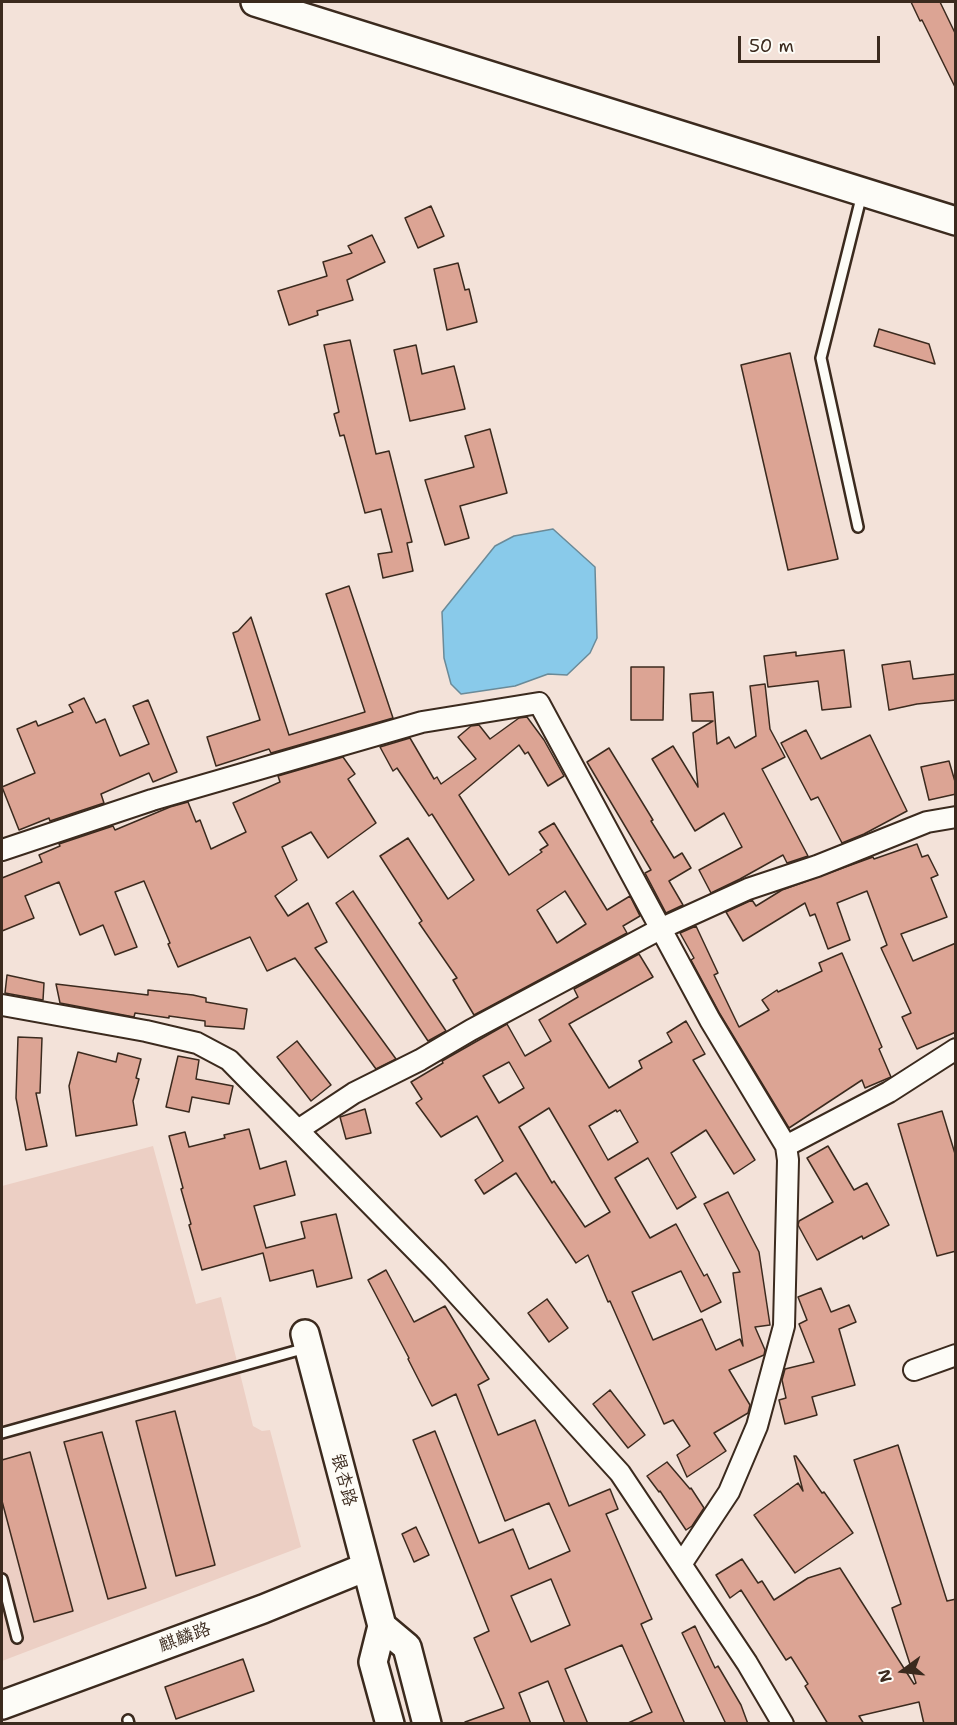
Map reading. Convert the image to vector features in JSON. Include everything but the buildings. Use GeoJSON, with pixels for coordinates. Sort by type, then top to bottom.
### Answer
{"type":"FeatureCollection","features":[{"type":"Feature","properties":{"kind":"street"},"geometry":{"type":"LineString","coordinates":[[255,2],[956,220]]}},
{"type":"Feature","properties":{"kind":"street"},"geometry":{"type":"LineString","coordinates":[[2,850],[152,800],[422,722],[539,702],[710,1020],[786,1146],[788,1160],[784,1326],[757,1426],[729,1492],[682,1563]]}},
{"type":"Feature","properties":{"kind":"street"},"geometry":{"type":"LineString","coordinates":[[298,1130],[354,1093],[420,1060],[471,1030],[662,928],[748,889],[817,866],[927,822],[956,817]]}},
{"type":"Feature","properties":{"kind":"street"},"geometry":{"type":"LineString","coordinates":[[2,1005],[146,1031],[196,1043],[229,1060],[438,1273],[620,1473],[747,1663],[783,1724]]}},
{"type":"Feature","properties":{"kind":"street"},"geometry":{"type":"LineString","coordinates":[[786,1146],[889,1092],[956,1049]]}},
{"type":"Feature","properties":{"kind":"street","name":"银杏路"},"geometry":{"type":"LineString","coordinates":[[307,1341],[382,1626],[374,1662],[390,1724]]}},
{"type":"Feature","properties":{"kind":"street"},"geometry":{"type":"LineString","coordinates":[[914,1370],[956,1355]]}},
{"type":"Feature","properties":{"kind":"street","name":"麒麟路"},"geometry":{"type":"LineString","coordinates":[[2,1705],[263,1609],[366,1567]]}},
{"type":"Feature","properties":{"kind":"street"},"geometry":{"type":"LineString","coordinates":[[382,1626],[407,1647],[427,1724]]}},
{"type":"Feature","properties":{"kind":"lane"},"geometry":{"type":"LineString","coordinates":[[858,527],[821,358],[862,191]]}},
{"type":"Feature","properties":{"kind":"lane"},"geometry":{"type":"LineString","coordinates":[[2,1433],[307,1341]]}},
{"type":"Feature","properties":{"kind":"lane"},"geometry":{"type":"LineString","coordinates":[[2,1579],[17,1638]]}},
{"type":"Feature","properties":{"kind":"shaded area"},"geometry":{"type":"Polygon","coordinates":[[[153,1146],[196,1304],[221,1297],[253,1426],[262,1431],[270,1430],[301,1547],[2,1661],[2,1186],[153,1146]]]}},
{"type":"Feature","properties":{"kind":"water"},"geometry":{"type":"Polygon","coordinates":[[[553,529],[595,567],[597,638],[590,653],[567,675],[548,674],[515,686],[461,694],[451,684],[444,658],[442,612],[495,546],[514,536],[553,529]]]}}]}
